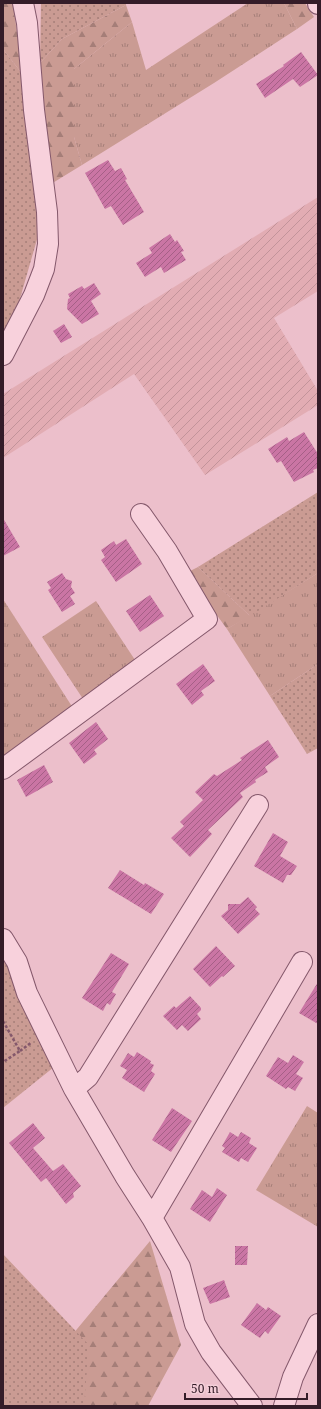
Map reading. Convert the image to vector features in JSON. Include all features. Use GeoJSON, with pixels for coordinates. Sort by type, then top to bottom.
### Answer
{"type":"FeatureCollection","features":[{"type":"Feature","properties":{"kind":"street"},"geometry":{"type":"LineString","coordinates":[[3,355],[34,295],[44,269],[48,244],[47,212],[34,110],[27,23],[23,3]]}},
{"type":"Feature","properties":{"kind":"street"},"geometry":{"type":"LineString","coordinates":[[3,769],[207,619],[167,551],[141,514]]}},
{"type":"Feature","properties":{"kind":"street"},"geometry":{"type":"LineString","coordinates":[[74,1089],[88,1077],[258,805]]}},
{"type":"Feature","properties":{"kind":"street"},"geometry":{"type":"LineString","coordinates":[[3,939],[17,962],[27,993],[74,1089],[180,1267],[195,1324],[211,1352],[252,1406]]}},
{"type":"Feature","properties":{"kind":"street"},"geometry":{"type":"LineString","coordinates":[[152,1218],[302,962]]}},
{"type":"Feature","properties":{"kind":"street"},"geometry":{"type":"LineString","coordinates":[[284,1406],[293,1377],[318,1324]]}},
{"type":"Feature","properties":{"kind":"path"},"geometry":{"type":"LineString","coordinates":[[3,1021],[20,1051],[3,1062]]}},
{"type":"Feature","properties":{"kind":"shaded area"},"geometry":{"type":"Polygon","coordinates":[[[318,197],[318,291],[274,318],[318,391],[318,405],[205,475],[134,374],[3,458],[3,394],[318,197]]]}},
{"type":"Feature","properties":{"kind":"green space"},"geometry":{"type":"Polygon","coordinates":[[[3,3],[13,4],[23,75],[3,49],[3,3]]]}},
{"type":"Feature","properties":{"kind":"green space"},"geometry":{"type":"Polygon","coordinates":[[[41,3],[126,3],[126,5],[62,39],[40,63],[41,3]]]}},
{"type":"Feature","properties":{"kind":"green space"},"geometry":{"type":"Polygon","coordinates":[[[248,3],[284,3],[297,29],[214,83],[82,165],[74,137],[74,69],[132,22],[146,70],[248,3]]]}},
{"type":"Feature","properties":{"kind":"green space"},"geometry":{"type":"Polygon","coordinates":[[[284,3],[305,3],[314,17],[297,29],[284,3]]]}},
{"type":"Feature","properties":{"kind":"green space"},"geometry":{"type":"Polygon","coordinates":[[[126,5],[132,22],[74,69],[74,137],[82,165],[51,184],[40,63],[62,39],[126,5]]]}},
{"type":"Feature","properties":{"kind":"green space"},"geometry":{"type":"Polygon","coordinates":[[[3,49],[23,75],[40,229],[19,302],[3,335],[3,49]]]}},
{"type":"Feature","properties":{"kind":"green space"},"geometry":{"type":"Polygon","coordinates":[[[318,492],[318,573],[250,616],[198,567],[318,492]]]}},
{"type":"Feature","properties":{"kind":"green space"},"geometry":{"type":"Polygon","coordinates":[[[198,567],[250,616],[227,629],[186,573],[198,567]]]}},
{"type":"Feature","properties":{"kind":"green space"},"geometry":{"type":"Polygon","coordinates":[[[318,573],[318,664],[270,696],[227,629],[318,573]]]}},
{"type":"Feature","properties":{"kind":"green space"},"geometry":{"type":"Polygon","coordinates":[[[3,599],[73,708],[3,761],[3,599]]]}},
{"type":"Feature","properties":{"kind":"green space"},"geometry":{"type":"Polygon","coordinates":[[[96,601],[139,666],[85,702],[42,637],[96,601]]]}},
{"type":"Feature","properties":{"kind":"green space"},"geometry":{"type":"Polygon","coordinates":[[[318,664],[318,748],[307,754],[270,696],[318,664]]]}},
{"type":"Feature","properties":{"kind":"green space"},"geometry":{"type":"Polygon","coordinates":[[[3,960],[7,965],[54,1067],[3,1108],[3,960]]]}},
{"type":"Feature","properties":{"kind":"green space"},"geometry":{"type":"Polygon","coordinates":[[[307,1106],[318,1113],[318,1227],[256,1190],[307,1106]]]}},
{"type":"Feature","properties":{"kind":"green space"},"geometry":{"type":"Polygon","coordinates":[[[150,1241],[181,1345],[148,1406],[3,1406],[3,1282],[53,1358],[150,1241]]]}},
{"type":"Feature","properties":{"kind":"green space"},"geometry":{"type":"Polygon","coordinates":[[[3,1254],[89,1345],[84,1406],[3,1406],[3,1254]]]}},
{"type":"Feature","properties":{"kind":"building"},"geometry":{"type":"Polygon","coordinates":[[[301,52],[318,75],[300,87],[293,79],[265,98],[256,84],[284,66],[283,65],[301,52]]]}},
{"type":"Feature","properties":{"kind":"building"},"geometry":{"type":"Polygon","coordinates":[[[108,160],[115,171],[121,168],[127,179],[125,180],[144,212],[123,225],[111,206],[105,209],[85,173],[108,160]]]}},
{"type":"Feature","properties":{"kind":"building"},"geometry":{"type":"Polygon","coordinates":[[[170,234],[175,242],[177,240],[184,251],[181,252],[186,260],[164,273],[161,267],[145,277],[136,263],[152,253],[149,248],[170,234]]]}},
{"type":"Feature","properties":{"kind":"building"},"geometry":{"type":"Polygon","coordinates":[[[94,283],[101,294],[91,301],[99,314],[82,324],[67,309],[68,299],[70,298],[68,294],[82,286],[84,289],[94,283]]]}},
{"type":"Feature","properties":{"kind":"building"},"geometry":{"type":"Polygon","coordinates":[[[64,324],[72,337],[61,343],[53,331],[64,324]]]}},
{"type":"Feature","properties":{"kind":"building"},"geometry":{"type":"Polygon","coordinates":[[[304,432],[318,454],[318,468],[313,470],[314,472],[294,482],[281,461],[277,463],[268,449],[287,437],[289,441],[304,432]]]}},
{"type":"Feature","properties":{"kind":"building"},"geometry":{"type":"Polygon","coordinates":[[[3,518],[20,547],[3,556],[3,518]]]}},
{"type":"Feature","properties":{"kind":"building"},"geometry":{"type":"Polygon","coordinates":[[[126,539],[142,564],[116,582],[101,560],[105,557],[101,550],[114,541],[116,545],[126,539]]]}},
{"type":"Feature","properties":{"kind":"building"},"geometry":{"type":"Polygon","coordinates":[[[62,573],[66,579],[72,581],[71,587],[75,593],[70,596],[75,604],[62,612],[48,590],[51,588],[47,582],[62,573]]]}},
{"type":"Feature","properties":{"kind":"building"},"geometry":{"type":"Polygon","coordinates":[[[150,595],[164,616],[140,632],[126,611],[150,595]]]}},
{"type":"Feature","properties":{"kind":"building"},"geometry":{"type":"Polygon","coordinates":[[[203,664],[215,681],[201,691],[204,695],[192,705],[176,684],[203,664]]]}},
{"type":"Feature","properties":{"kind":"building"},"geometry":{"type":"Polygon","coordinates":[[[96,722],[108,739],[94,750],[97,754],[84,764],[69,743],[96,722]]]}},
{"type":"Feature","properties":{"kind":"building"},"geometry":{"type":"Polygon","coordinates":[[[268,740],[279,757],[265,767],[268,772],[255,780],[256,782],[240,793],[243,797],[208,830],[212,834],[190,857],[171,838],[184,826],[180,822],[203,800],[195,792],[214,774],[217,776],[242,760],[240,758],[268,740]]]}},
{"type":"Feature","properties":{"kind":"building"},"geometry":{"type":"Polygon","coordinates":[[[44,765],[53,782],[26,797],[17,780],[44,765]]]}},
{"type":"Feature","properties":{"kind":"building"},"geometry":{"type":"Polygon","coordinates":[[[273,833],[288,842],[280,856],[297,866],[291,875],[287,875],[283,883],[254,866],[273,833]]]}},
{"type":"Feature","properties":{"kind":"building"},"geometry":{"type":"Polygon","coordinates":[[[120,870],[144,885],[145,883],[164,894],[151,914],[108,888],[120,870]]]}},
{"type":"Feature","properties":{"kind":"building"},"geometry":{"type":"Polygon","coordinates":[[[248,897],[257,907],[255,909],[260,914],[238,934],[221,916],[228,910],[228,904],[240,904],[248,897]]]}},
{"type":"Feature","properties":{"kind":"building"},"geometry":{"type":"Polygon","coordinates":[[[216,946],[235,966],[210,987],[193,969],[216,946]]]}},
{"type":"Feature","properties":{"kind":"building"},"geometry":{"type":"Polygon","coordinates":[[[111,953],[129,964],[112,992],[116,994],[110,1005],[107,1003],[103,1011],[82,998],[111,953]]]}},
{"type":"Feature","properties":{"kind":"building"},"geometry":{"type":"Polygon","coordinates":[[[318,982],[318,1024],[299,1013],[318,982]]]}},
{"type":"Feature","properties":{"kind":"building"},"geometry":{"type":"Polygon","coordinates":[[[190,996],[201,1008],[197,1014],[201,1019],[188,1031],[182,1025],[177,1030],[163,1016],[174,1006],[176,1008],[190,996]]]}},
{"type":"Feature","properties":{"kind":"building"},"geometry":{"type":"Polygon","coordinates":[[[137,1052],[151,1061],[150,1063],[154,1065],[151,1071],[155,1074],[144,1092],[122,1078],[127,1070],[120,1066],[128,1053],[134,1057],[137,1052]]]}},
{"type":"Feature","properties":{"kind":"building"},"geometry":{"type":"Polygon","coordinates":[[[293,1055],[304,1062],[296,1074],[303,1078],[295,1091],[288,1087],[286,1089],[266,1076],[278,1057],[288,1063],[293,1055]]]}},
{"type":"Feature","properties":{"kind":"building"},"geometry":{"type":"Polygon","coordinates":[[[172,1108],[192,1121],[171,1152],[152,1140],[172,1108]]]}},
{"type":"Feature","properties":{"kind":"building"},"geometry":{"type":"Polygon","coordinates":[[[33,1123],[45,1138],[33,1148],[53,1171],[63,1164],[81,1186],[73,1193],[74,1197],[66,1204],[46,1178],[41,1182],[9,1143],[33,1123]]]}},
{"type":"Feature","properties":{"kind":"building"},"geometry":{"type":"Polygon","coordinates":[[[230,1132],[238,1137],[241,1132],[251,1138],[249,1143],[257,1148],[248,1162],[241,1158],[239,1162],[222,1152],[225,1148],[222,1146],[230,1132]]]}},
{"type":"Feature","properties":{"kind":"building"},"geometry":{"type":"Polygon","coordinates":[[[217,1188],[227,1195],[210,1222],[190,1209],[202,1190],[212,1197],[217,1188]]]}},
{"type":"Feature","properties":{"kind":"building"},"geometry":{"type":"Polygon","coordinates":[[[235,1246],[248,1246],[247,1265],[235,1265],[235,1246]]]}},
{"type":"Feature","properties":{"kind":"building"},"geometry":{"type":"Polygon","coordinates":[[[224,1280],[230,1297],[210,1304],[203,1288],[224,1280]]]}},
{"type":"Feature","properties":{"kind":"building"},"geometry":{"type":"Polygon","coordinates":[[[257,1303],[266,1310],[268,1307],[281,1316],[268,1334],[265,1331],[260,1338],[241,1325],[257,1303]]]}}]}
